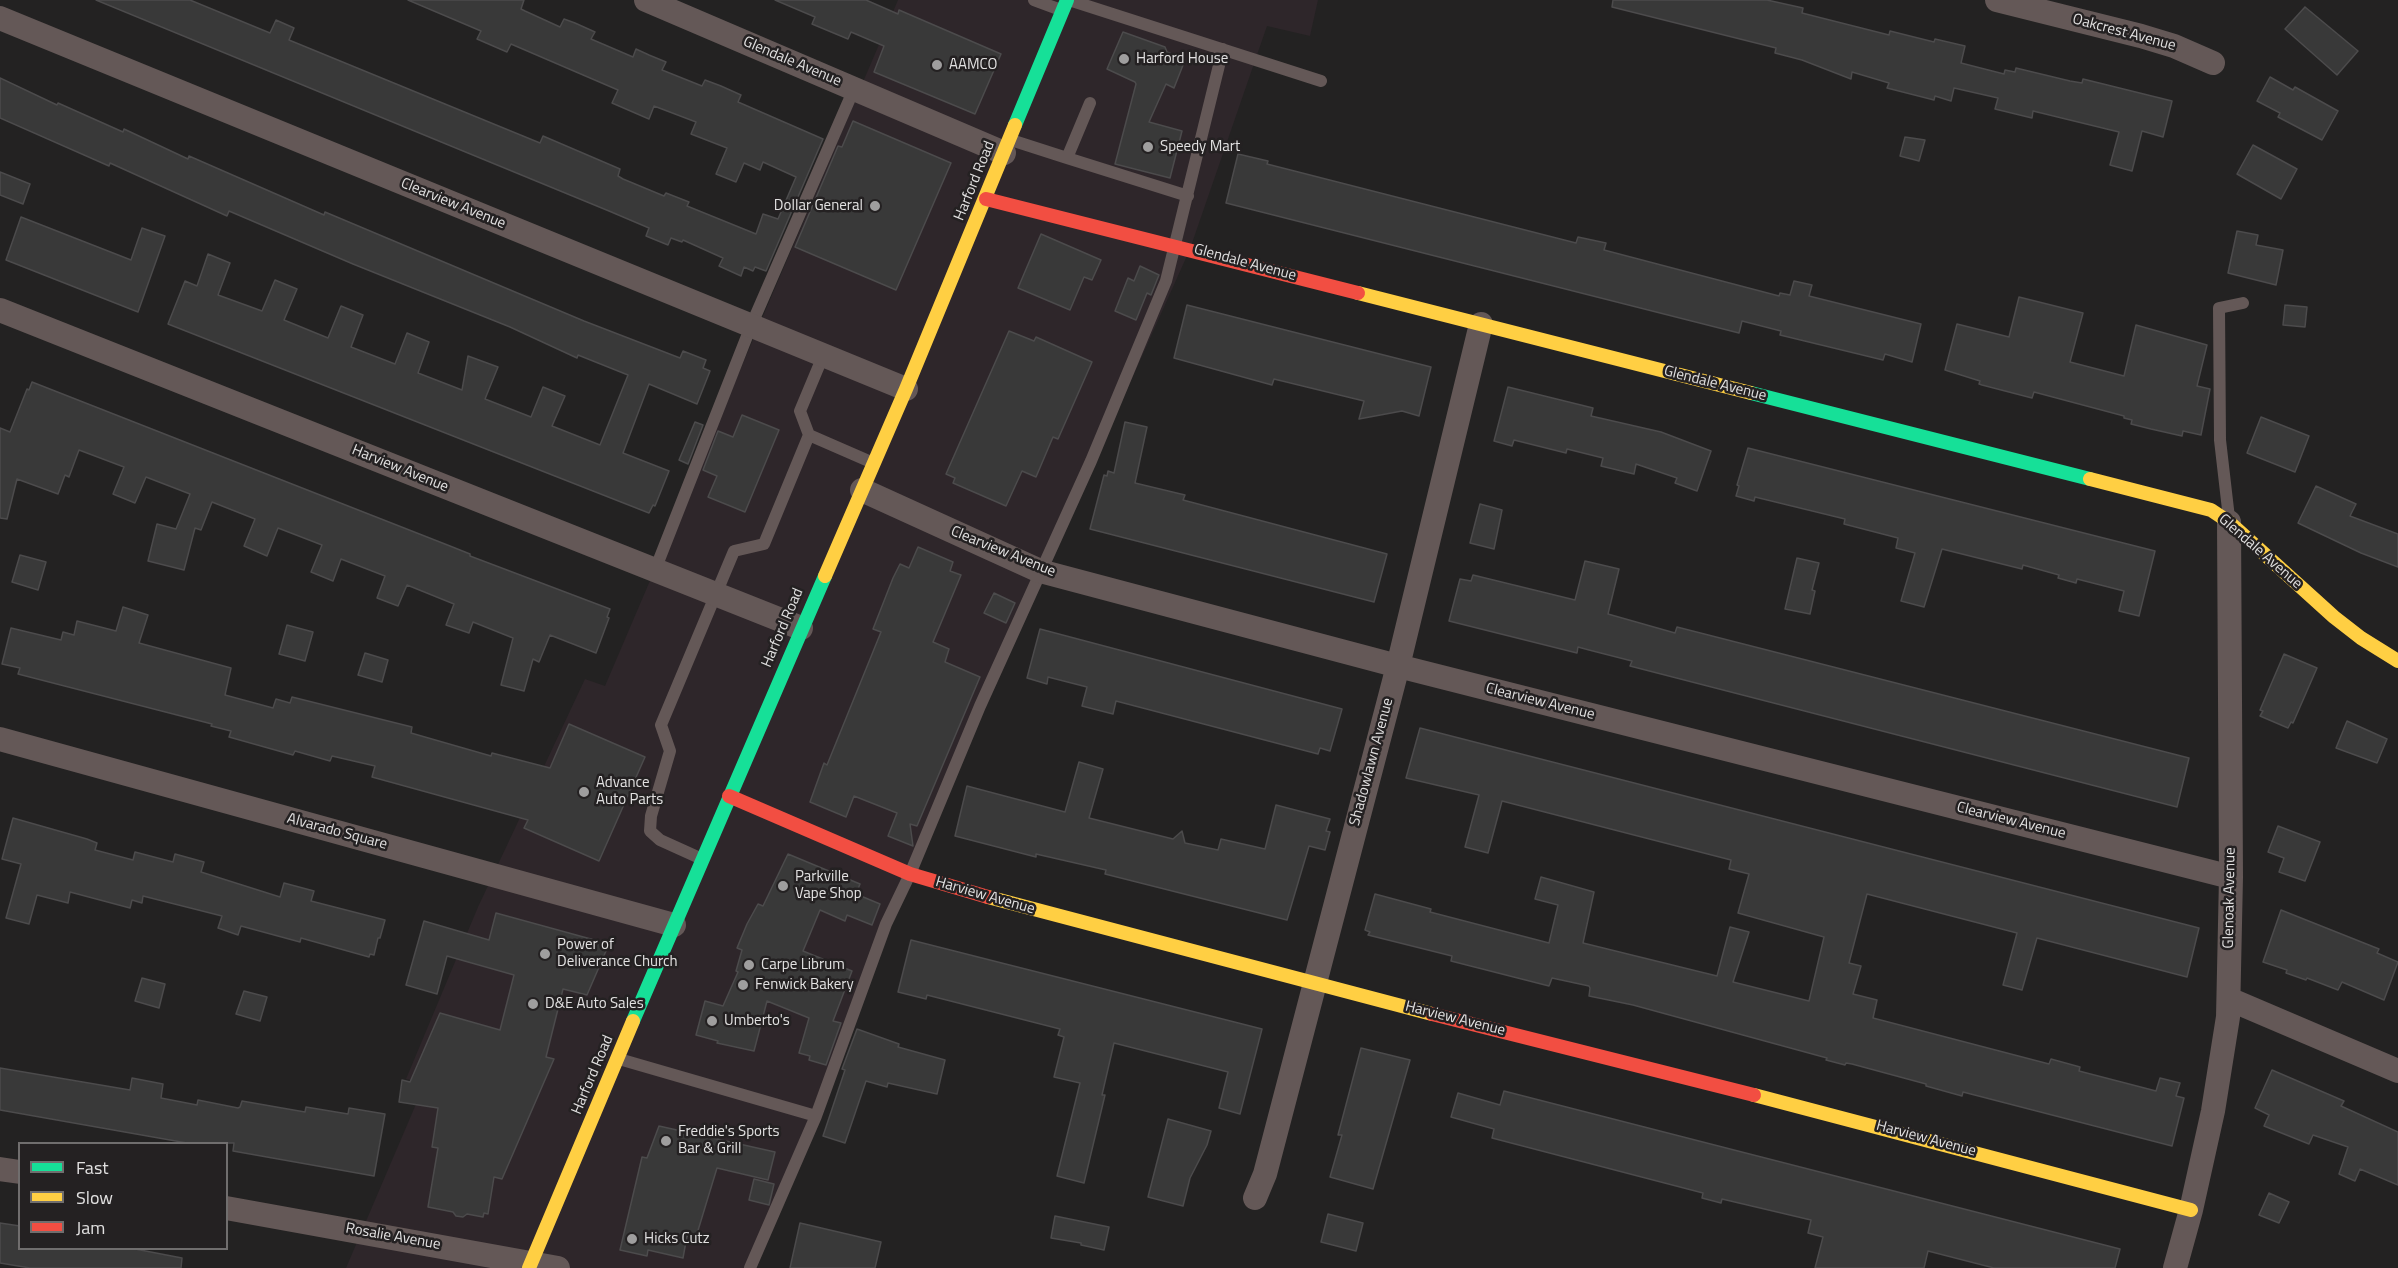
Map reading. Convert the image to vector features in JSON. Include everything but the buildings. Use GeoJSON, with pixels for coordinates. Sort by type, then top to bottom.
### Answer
{"type":"FeatureCollection","features":[{"type":"Feature","properties":{"kind":"street","name":"Glendale Avenue"},"geometry":{"type":"LineString","coordinates":[[646,0],[854,89],[1007,146]]}},
{"type":"Feature","properties":{"kind":"street","name":"Oakcrest Avenue"},"geometry":{"type":"LineString","coordinates":[[1997,0],[2141,36],[2174,46],[2213,63]]}},
{"type":"Feature","properties":{"kind":"street","name":"Harford Road"},"geometry":{"type":"LineString","coordinates":[[530,1265],[801,628],[906,389],[1066,4]]}},
{"type":"Feature","properties":{"kind":"street","name":"Clearview Avenue"},"geometry":{"type":"LineString","coordinates":[[0,18],[906,389]]}},
{"type":"Feature","properties":{"kind":"street","name":"Glendale Avenue"},"geometry":{"type":"LineString","coordinates":[[986,198],[2211,510],[2229,522],[2334,617],[2361,638],[2398,661]]}},
{"type":"Feature","properties":{"kind":"street","name":"Harview Avenue"},"geometry":{"type":"LineString","coordinates":[[0,310],[801,628]]}},
{"type":"Feature","properties":{"kind":"street","name":"Shadowlawn Avenue"},"geometry":{"type":"LineString","coordinates":[[1256,1198],[1265,1174],[1398,666],[1481,324]]}},
{"type":"Feature","properties":{"kind":"street","name":"Clearview Avenue"},"geometry":{"type":"LineString","coordinates":[[862,490],[1040,571],[1398,666],[2231,877]]}},
{"type":"Feature","properties":{"kind":"street","name":"Glenoak Avenue"},"geometry":{"type":"LineString","coordinates":[[2175,1268],[2192,1210],[2221,1073],[2229,999],[2231,877],[2229,522]]}},
{"type":"Feature","properties":{"kind":"street","name":"Alvarado Square"},"geometry":{"type":"LineString","coordinates":[[0,739],[674,925]]}},
{"type":"Feature","properties":{"kind":"street","name":"Harview Avenue"},"geometry":{"type":"LineString","coordinates":[[729,796],[910,874],[1000,901],[1157,940],[1313,984],[1839,1116],[2192,1210]]}},
{"type":"Feature","properties":{"kind":"street"},"geometry":{"type":"LineString","coordinates":[[2229,999],[2398,1071]]}},
{"type":"Feature","properties":{"kind":"street"},"geometry":{"type":"LineString","coordinates":[[0,1169],[18,1172]]}},
{"type":"Feature","properties":{"kind":"street","name":"Rosalie Avenue"},"geometry":{"type":"LineString","coordinates":[[228,1208],[530,1265],[558,1268]]}},
{"type":"Feature","properties":{"kind":"lane"},"geometry":{"type":"LineString","coordinates":[[1034,0],[1066,4],[1223,49],[1321,81]]}},
{"type":"Feature","properties":{"kind":"lane"},"geometry":{"type":"LineString","coordinates":[[750,1268],[816,1116],[886,924],[910,874],[980,706],[1091,461],[1166,281],[1223,49]]}},
{"type":"Feature","properties":{"kind":"lane"},"geometry":{"type":"LineString","coordinates":[[655,570],[752,326],[854,89]]}},
{"type":"Feature","properties":{"kind":"lane"},"geometry":{"type":"LineString","coordinates":[[1067,158],[1090,103]]}},
{"type":"Feature","properties":{"kind":"lane"},"geometry":{"type":"LineString","coordinates":[[1007,146],[1067,158],[1188,196]]}},
{"type":"Feature","properties":{"kind":"lane"},"geometry":{"type":"LineString","coordinates":[[2229,522],[2220,440],[2219,308],[2243,303]]}},
{"type":"Feature","properties":{"kind":"lane"},"geometry":{"type":"LineString","coordinates":[[702,859],[660,840],[650,831],[651,816],[670,751],[661,725],[734,551],[764,544],[809,435],[801,411],[823,356]]}},
{"type":"Feature","properties":{"kind":"lane"},"geometry":{"type":"LineString","coordinates":[[809,435],[873,463]]}},
{"type":"Feature","properties":{"kind":"lane"},"geometry":{"type":"LineString","coordinates":[[617,1058],[816,1116]]}},
{"type":"Feature","properties":{"kind":"shaded area"},"geometry":{"type":"Polygon","coordinates":[[[898,0],[1318,0],[1310,36],[1267,26],[1190,249],[877,948],[755,1268],[346,1268],[425,1083],[406,1079],[478,907],[585,679],[605,686],[898,0]]]}},
{"type":"Feature","properties":{"kind":"traffic: fast"},"geometry":{"type":"LineString","coordinates":[[1015,125],[1067,0]]}},
{"type":"Feature","properties":{"kind":"traffic: fast"},"geometry":{"type":"LineString","coordinates":[[1751,393],[2090,479]]}},
{"type":"Feature","properties":{"kind":"traffic: fast"},"geometry":{"type":"LineString","coordinates":[[633,1021],[825,576]]}},
{"type":"Feature","properties":{"kind":"traffic: slow"},"geometry":{"type":"LineString","coordinates":[[825,576],[906,389],[1015,125]]}},
{"type":"Feature","properties":{"kind":"traffic: slow"},"geometry":{"type":"LineString","coordinates":[[1358,293],[1751,393]]}},
{"type":"Feature","properties":{"kind":"traffic: slow"},"geometry":{"type":"LineString","coordinates":[[2090,479],[2211,510],[2229,522],[2334,617],[2361,638],[2398,661]]}},
{"type":"Feature","properties":{"kind":"traffic: slow"},"geometry":{"type":"LineString","coordinates":[[988,897],[1432,1014]]}},
{"type":"Feature","properties":{"kind":"traffic: slow"},"geometry":{"type":"LineString","coordinates":[[529,1268],[633,1021]]}},
{"type":"Feature","properties":{"kind":"traffic: slow"},"geometry":{"type":"LineString","coordinates":[[1754,1095],[2191,1210]]}},
{"type":"Feature","properties":{"kind":"traffic: jam"},"geometry":{"type":"LineString","coordinates":[[986,199],[1358,293]]}},
{"type":"Feature","properties":{"kind":"traffic: jam"},"geometry":{"type":"LineString","coordinates":[[729,796],[910,874],[988,897]]}},
{"type":"Feature","properties":{"kind":"traffic: jam"},"geometry":{"type":"LineString","coordinates":[[1432,1014],[1754,1095]]}},
{"type":"Feature","properties":{"kind":"place","name":"Harford House"},"geometry":{"type":"Point","coordinates":[1124,59]}},
{"type":"Feature","properties":{"kind":"place","name":"AAMCO"},"geometry":{"type":"Point","coordinates":[937,65]}},
{"type":"Feature","properties":{"kind":"place","name":"Speedy Mart"},"geometry":{"type":"Point","coordinates":[1148,147]}},
{"type":"Feature","properties":{"kind":"place","name":"Dollar General"},"geometry":{"type":"Point","coordinates":[875,206]}},
{"type":"Feature","properties":{"kind":"place","name":"Advance Auto Parts"},"geometry":{"type":"Point","coordinates":[584,792]}},
{"type":"Feature","properties":{"kind":"place","name":"Parkville Vape Shop"},"geometry":{"type":"Point","coordinates":[783,886]}},
{"type":"Feature","properties":{"kind":"place","name":"Power of Deliverance Church"},"geometry":{"type":"Point","coordinates":[545,954]}},
{"type":"Feature","properties":{"kind":"place","name":"Carpe Librum"},"geometry":{"type":"Point","coordinates":[749,965]}},
{"type":"Feature","properties":{"kind":"place","name":"Fenwick Bakery"},"geometry":{"type":"Point","coordinates":[743,985]}},
{"type":"Feature","properties":{"kind":"place","name":"D&E Auto Sales"},"geometry":{"type":"Point","coordinates":[533,1004]}},
{"type":"Feature","properties":{"kind":"place","name":"Umberto's"},"geometry":{"type":"Point","coordinates":[712,1021]}},
{"type":"Feature","properties":{"kind":"place","name":"Freddie's Sports Bar & Grill"},"geometry":{"type":"Point","coordinates":[666,1141]}},
{"type":"Feature","properties":{"kind":"place","name":"Hicks Cutz"},"geometry":{"type":"Point","coordinates":[632,1239]}}]}
